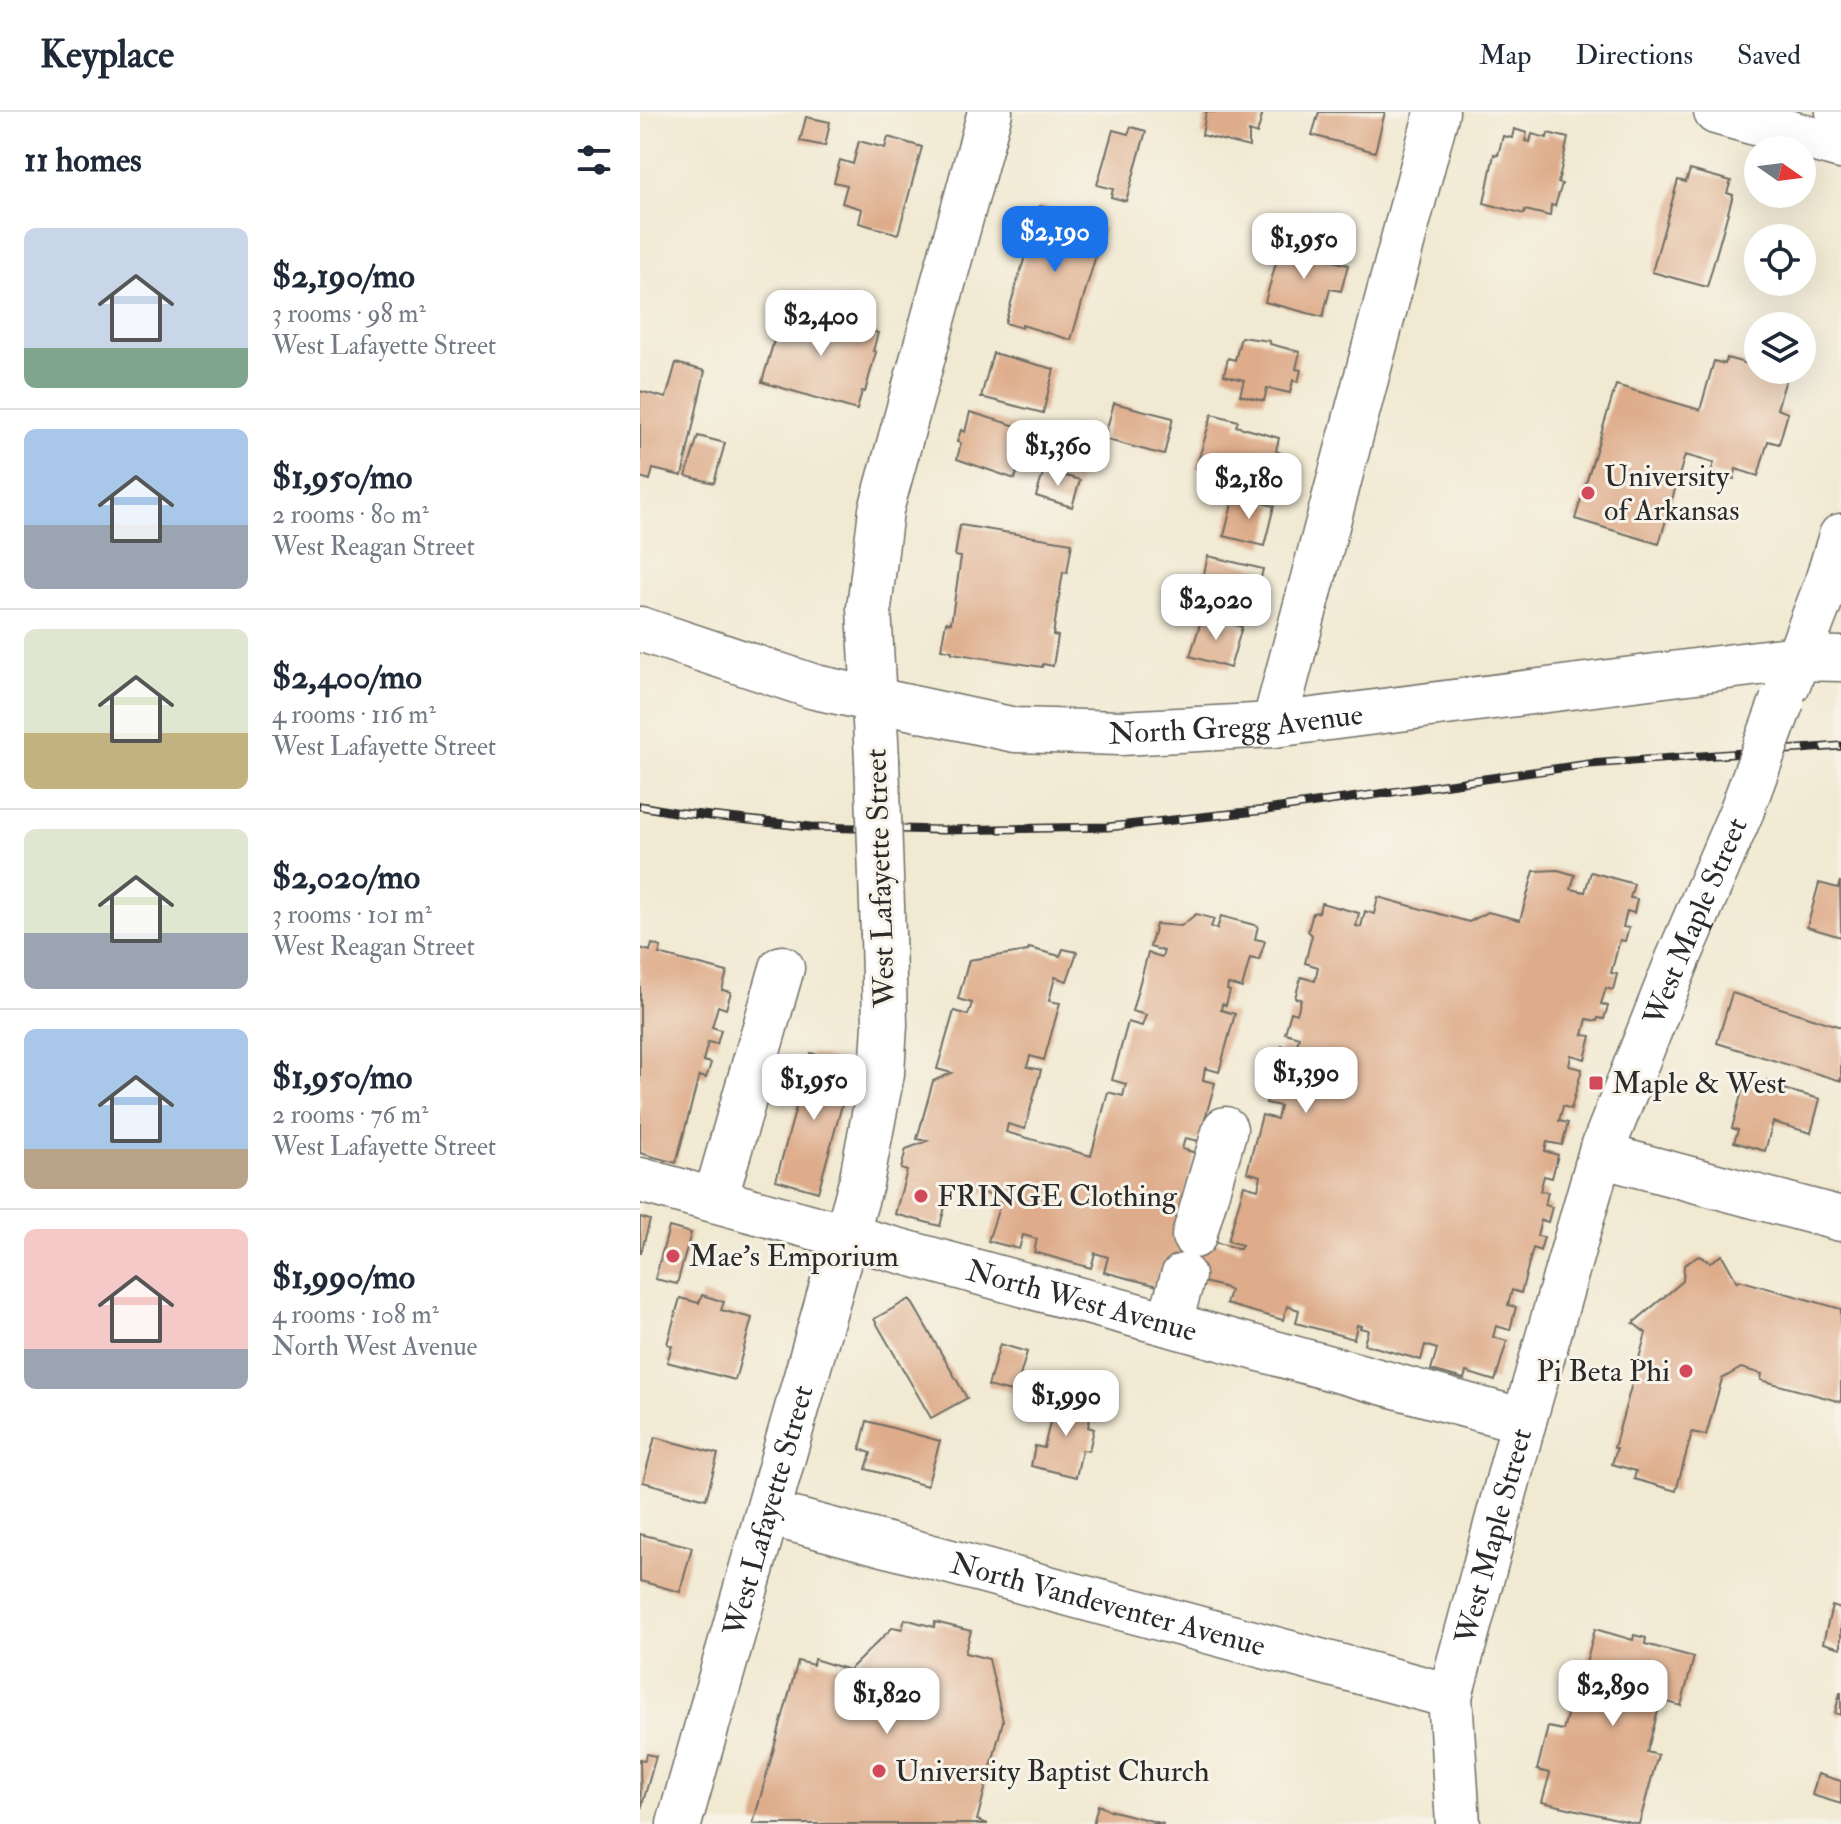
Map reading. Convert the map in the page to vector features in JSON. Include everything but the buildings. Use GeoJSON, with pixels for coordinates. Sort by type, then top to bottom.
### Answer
{"type":"FeatureCollection","features":[{"type":"Feature","properties":{"kind":"street","name":"West Lafayette Street"},"geometry":{"type":"LineString","coordinates":[[679,1824],[873,1131],[882,1073],[885,1025],[869,608],[881,510],[990,112]]}},
{"type":"Feature","properties":{"kind":"street"},"geometry":{"type":"LineString","coordinates":[[1274,725],[1437,112]]}},
{"type":"Feature","properties":{"kind":"street"},"geometry":{"type":"LineString","coordinates":[[1716,112],[1841,147]]}},
{"type":"Feature","properties":{"kind":"street","name":"West Maple Street"},"geometry":{"type":"LineString","coordinates":[[1458,1824],[1450,1696],[1600,1155],[1678,959],[1742,810],[1825,588],[1841,536]]}},
{"type":"Feature","properties":{"kind":"street","name":"North Gregg Avenue"},"geometry":{"type":"LineString","coordinates":[[640,629],[815,687],[874,700],[1015,730],[1121,733],[1274,725],[1797,658],[1841,659]]}},
{"type":"Feature","properties":{"kind":"street"},"geometry":{"type":"LineString","coordinates":[[715,1200],[782,968]]}},
{"type":"Feature","properties":{"kind":"street"},"geometry":{"type":"LineString","coordinates":[[1169,1324],[1225,1129]]}},
{"type":"Feature","properties":{"kind":"street"},"geometry":{"type":"LineString","coordinates":[[1600,1155],[1841,1219]]}},
{"type":"Feature","properties":{"kind":"street","name":"North West Avenue"},"geometry":{"type":"LineString","coordinates":[[640,1180],[1524,1421]]}},
{"type":"Feature","properties":{"kind":"street","name":"North Vandeventer Avenue"},"geometry":{"type":"LineString","coordinates":[[768,1513],[1450,1696]]}},
{"type":"Feature","properties":{"kind":"railway"},"geometry":{"type":"LineString","coordinates":[[640,806],[811,827],[944,830],[1108,827],[1266,810],[1589,764],[1841,746]]}},
{"type":"Feature","properties":{"kind":"place","name":"University of Arkansas"},"geometry":{"type":"Point","coordinates":[1588,493]}},
{"type":"Feature","properties":{"kind":"place","name":"Maple & West"},"geometry":{"type":"Point","coordinates":[1596,1083]}},
{"type":"Feature","properties":{"kind":"place","name":"FRINGE Clothing"},"geometry":{"type":"Point","coordinates":[921,1196]}},
{"type":"Feature","properties":{"kind":"place","name":"Mae's Emporium"},"geometry":{"type":"Point","coordinates":[673,1256]}},
{"type":"Feature","properties":{"kind":"place","name":"Pi Beta Phi"},"geometry":{"type":"Point","coordinates":[1686,1371]}},
{"type":"Feature","properties":{"kind":"place","name":"University Baptist Church"},"geometry":{"type":"Point","coordinates":[879,1771]}}]}
